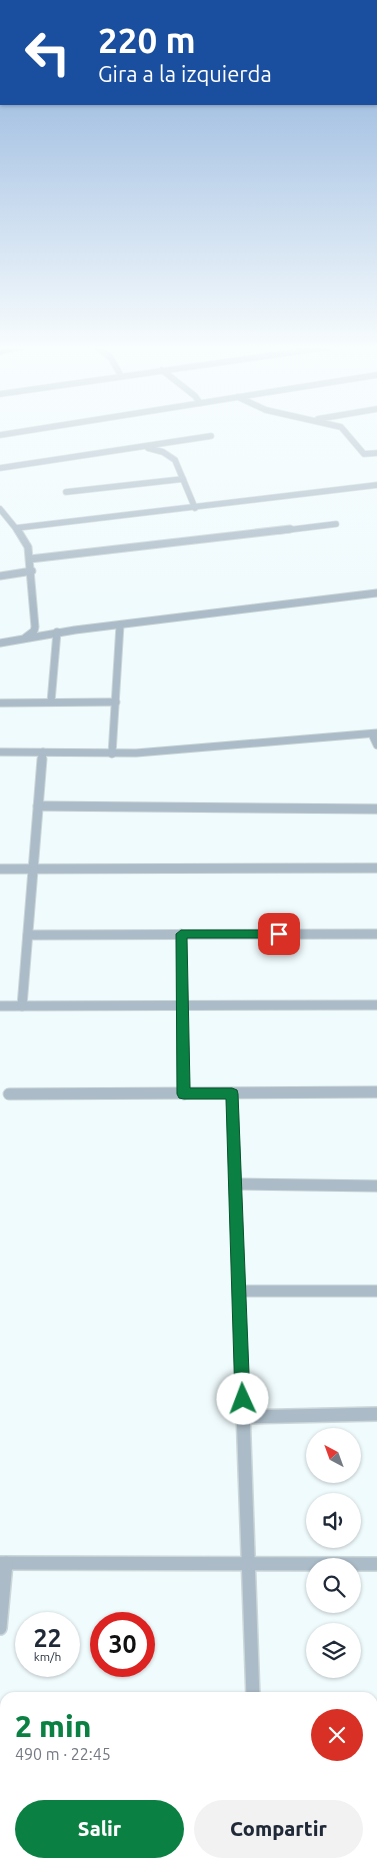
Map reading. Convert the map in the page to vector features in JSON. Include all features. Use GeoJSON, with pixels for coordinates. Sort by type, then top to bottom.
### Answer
{"type":"FeatureCollection","features":[{"type":"Feature","properties":{"kind":"street"},"geometry":{"type":"LineString","coordinates":[[348,434],[364,454],[377,453]]}},
{"type":"Feature","properties":{"kind":"street"},"geometry":{"type":"LineString","coordinates":[[0,468],[211,436]]}},
{"type":"Feature","properties":{"kind":"street"},"geometry":{"type":"LineString","coordinates":[[138,447],[150,448],[175,460],[195,508]]}},
{"type":"Feature","properties":{"kind":"street"},"geometry":{"type":"LineString","coordinates":[[66,492],[183,478]]}},
{"type":"Feature","properties":{"kind":"street"},"geometry":{"type":"LineString","coordinates":[[16,528],[377,485]]}},
{"type":"Feature","properties":{"kind":"street"},"geometry":{"type":"LineString","coordinates":[[0,509],[3,517],[16,528],[28,547],[32,572],[35,627],[34,631],[26,637]]}},
{"type":"Feature","properties":{"kind":"street"},"geometry":{"type":"LineString","coordinates":[[30,559],[336,524]]}},
{"type":"Feature","properties":{"kind":"street"},"geometry":{"type":"LineString","coordinates":[[0,576],[32,572]]}},
{"type":"Feature","properties":{"kind":"street"},"geometry":{"type":"LineString","coordinates":[[0,644],[57,632],[377,593]]}},
{"type":"Feature","properties":{"kind":"street"},"geometry":{"type":"LineString","coordinates":[[112,754],[120,625]]}},
{"type":"Feature","properties":{"kind":"street"},"geometry":{"type":"LineString","coordinates":[[51,702],[57,632]]}},
{"type":"Feature","properties":{"kind":"street"},"geometry":{"type":"LineString","coordinates":[[0,703],[116,702]]}},
{"type":"Feature","properties":{"kind":"street"},"geometry":{"type":"LineString","coordinates":[[0,752],[112,754],[374,734],[377,745]]}},
{"type":"Feature","properties":{"kind":"street"},"geometry":{"type":"LineString","coordinates":[[22,1006],[42,752]]}},
{"type":"Feature","properties":{"kind":"street"},"geometry":{"type":"LineString","coordinates":[[38,806],[377,809]]}},
{"type":"Feature","properties":{"kind":"street"},"geometry":{"type":"LineString","coordinates":[[0,869],[377,868]]}},
{"type":"Feature","properties":{"kind":"street"},"geometry":{"type":"LineString","coordinates":[[181,934],[184,1094]]}},
{"type":"Feature","properties":{"kind":"street"},"geometry":{"type":"LineString","coordinates":[[28,935],[377,934]]}},
{"type":"Feature","properties":{"kind":"street"},"geometry":{"type":"LineString","coordinates":[[0,1006],[377,1005]]}},
{"type":"Feature","properties":{"kind":"street"},"geometry":{"type":"LineString","coordinates":[[9,1094],[377,1092]]}},
{"type":"Feature","properties":{"kind":"street"},"geometry":{"type":"LineString","coordinates":[[232,1094],[253,1692]]}},
{"type":"Feature","properties":{"kind":"street"},"geometry":{"type":"LineString","coordinates":[[234,1184],[377,1186]]}},
{"type":"Feature","properties":{"kind":"street"},"geometry":{"type":"LineString","coordinates":[[239,1291],[377,1291]]}},
{"type":"Feature","properties":{"kind":"street"},"geometry":{"type":"LineString","coordinates":[[243,1417],[377,1414]]}},
{"type":"Feature","properties":{"kind":"street"},"geometry":{"type":"LineString","coordinates":[[0,1628],[3,1564],[377,1564]]}},
{"type":"Feature","properties":{"kind":"route"},"geometry":{"type":"LineString","coordinates":[[243,1399],[232,1094],[184,1094],[181,934],[279,934]]}}]}
